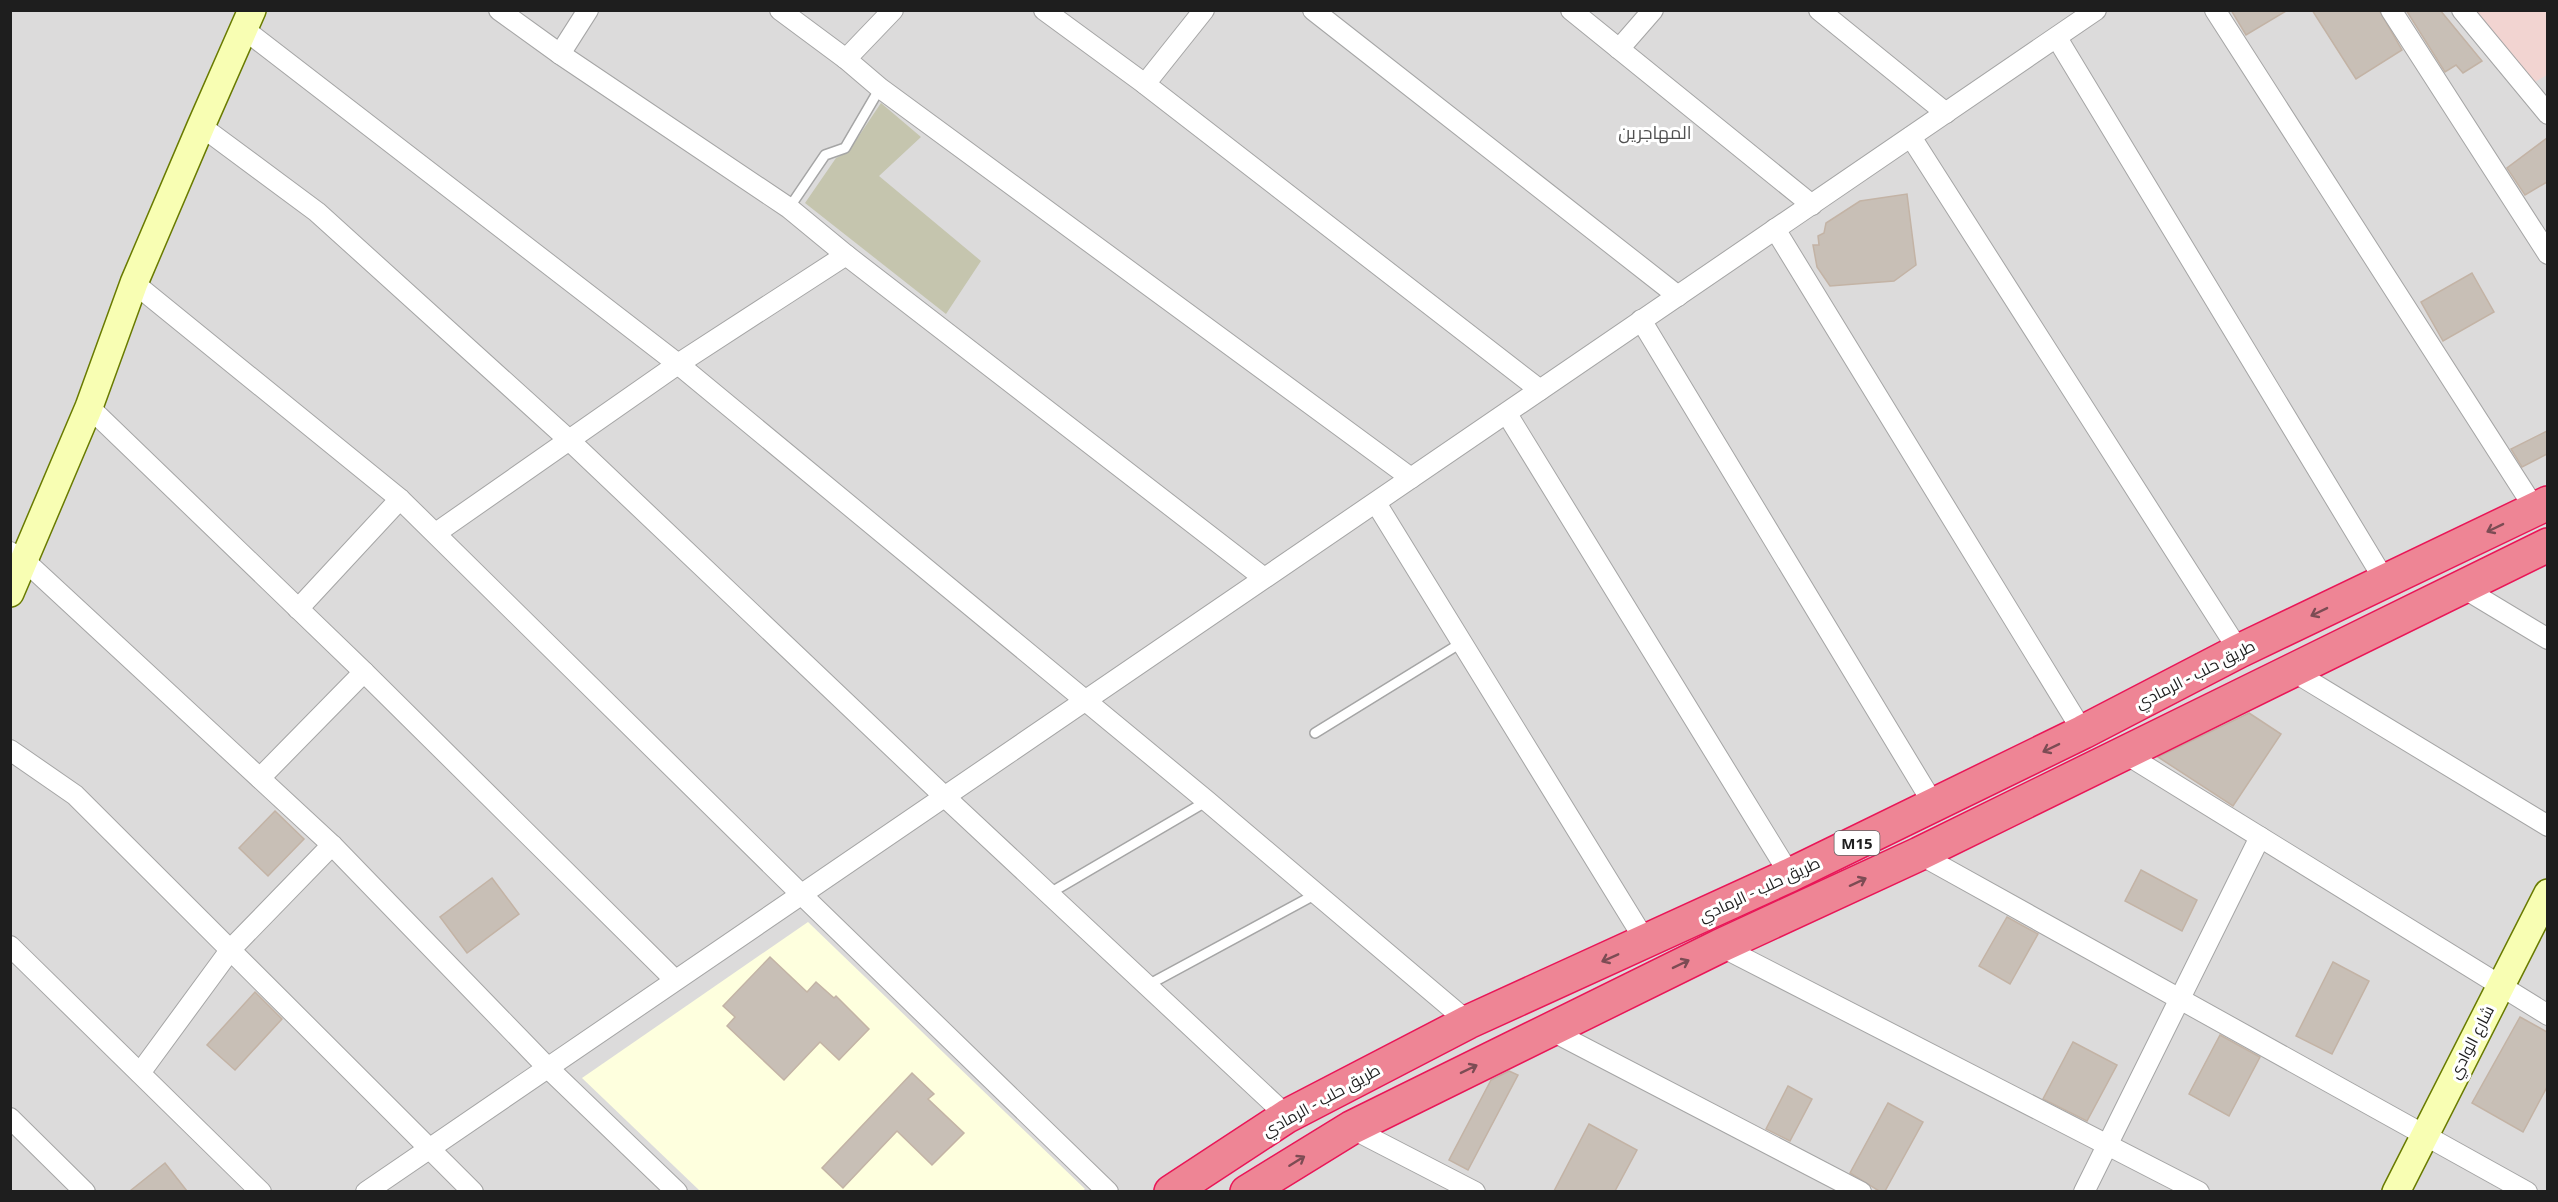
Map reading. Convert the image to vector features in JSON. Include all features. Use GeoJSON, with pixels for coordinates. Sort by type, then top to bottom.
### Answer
{"type":"FeatureCollection","features":[{"type":"Feature","properties":{"kind":"highway","name":"طريق حلب - الرمادي"},"geometry":{"type":"LineString","coordinates":[[1171,1191],[1287,1116],[1468,1022],[1790,875],[2083,732],[2239,651],[2541,506]]}},
{"type":"Feature","properties":{"kind":"highway","name":"M15"},"geometry":{"type":"LineString","coordinates":[[1247,1191],[1351,1128],[1548,1029],[1720,945],[1919,854],[2547,545]]}},
{"type":"Feature","properties":{"kind":"street"},"geometry":{"type":"LineString","coordinates":[[499,10],[560,54],[789,208],[846,255],[1264,578]]}},
{"type":"Feature","properties":{"kind":"street"},"geometry":{"type":"LineString","coordinates":[[560,54],[588,10]]}},
{"type":"Feature","properties":{"kind":"street"},"geometry":{"type":"LineString","coordinates":[[780,10],[846,59],[880,88],[1411,478]]}},
{"type":"Feature","properties":{"kind":"street"},"geometry":{"type":"LineString","coordinates":[[846,59],[893,10]]}},
{"type":"Feature","properties":{"kind":"street"},"geometry":{"type":"LineString","coordinates":[[1044,10],[1145,84],[1540,390]]}},
{"type":"Feature","properties":{"kind":"street"},"geometry":{"type":"LineString","coordinates":[[1145,84],[1204,10]]}},
{"type":"Feature","properties":{"kind":"street"},"geometry":{"type":"LineString","coordinates":[[1313,10],[1678,296]]}},
{"type":"Feature","properties":{"kind":"street"},"geometry":{"type":"LineString","coordinates":[[1571,10],[1812,205]]}},
{"type":"Feature","properties":{"kind":"street"},"geometry":{"type":"LineString","coordinates":[[1619,49],[1653,10]]}},
{"type":"Feature","properties":{"kind":"street"},"geometry":{"type":"LineString","coordinates":[[1819,10],[1946,113]]}},
{"type":"Feature","properties":{"kind":"street"},"geometry":{"type":"LineString","coordinates":[[2215,10],[2541,506]]}},
{"type":"Feature","properties":{"kind":"street"},"geometry":{"type":"LineString","coordinates":[[2391,10],[2547,254]]}},
{"type":"Feature","properties":{"kind":"street"},"geometry":{"type":"LineString","coordinates":[[2462,10],[2547,114]]}},
{"type":"Feature","properties":{"kind":"street"},"geometry":{"type":"LineString","coordinates":[[366,1191],[2057,38],[2086,13]]}},
{"type":"Feature","properties":{"kind":"street"},"geometry":{"type":"LineString","coordinates":[[10,593],[18,557],[89,407],[134,283],[249,20],[678,364],[1207,801],[1468,1022]]}},
{"type":"Feature","properties":{"kind":"street"},"geometry":{"type":"LineString","coordinates":[[2057,38],[2385,580]]}},
{"type":"Feature","properties":{"kind":"street"},"geometry":{"type":"LineString","coordinates":[[201,126],[317,212],[569,440],[1287,1116]]}},
{"type":"Feature","properties":{"kind":"street"},"geometry":{"type":"LineString","coordinates":[[1911,137],[2239,651]]}},
{"type":"Feature","properties":{"kind":"street"},"geometry":{"type":"LineString","coordinates":[[1775,229],[2083,732]]}},
{"type":"Feature","properties":{"kind":"street"},"geometry":{"type":"LineString","coordinates":[[436,533],[678,364],[846,255]]}},
{"type":"Feature","properties":{"kind":"street"},"geometry":{"type":"LineString","coordinates":[[134,283],[400,499],[802,895],[1108,1191]]}},
{"type":"Feature","properties":{"kind":"street"},"geometry":{"type":"LineString","coordinates":[[1641,320],[1934,805]]}},
{"type":"Feature","properties":{"kind":"street"},"geometry":{"type":"LineString","coordinates":[[89,407],[364,672],[675,980]]}},
{"type":"Feature","properties":{"kind":"street"},"geometry":{"type":"LineString","coordinates":[[1507,414],[1790,875]]}},
{"type":"Feature","properties":{"kind":"street"},"geometry":{"type":"LineString","coordinates":[[298,609],[400,499]]}},
{"type":"Feature","properties":{"kind":"street"},"geometry":{"type":"LineString","coordinates":[[1376,502],[1646,942]]}},
{"type":"Feature","properties":{"kind":"street"},"geometry":{"type":"LineString","coordinates":[[18,557],[332,845],[547,1067],[677,1191]]}},
{"type":"Feature","properties":{"kind":"street"},"geometry":{"type":"LineString","coordinates":[[2460,586],[2547,639]]}},
{"type":"Feature","properties":{"kind":"street"},"geometry":{"type":"LineString","coordinates":[[2291,670],[2547,826]]}},
{"type":"Feature","properties":{"kind":"street"},"geometry":{"type":"LineString","coordinates":[[260,778],[364,672]]}},
{"type":"Feature","properties":{"kind":"street"},"geometry":{"type":"LineString","coordinates":[[10,750],[75,795],[473,1191]]}},
{"type":"Feature","properties":{"kind":"street"},"geometry":{"type":"LineString","coordinates":[[2124,753],[2547,1014]]}},
{"type":"Feature","properties":{"kind":"street"},"geometry":{"type":"LineString","coordinates":[[2084,1191],[2260,837]]}},
{"type":"Feature","properties":{"kind":"street"},"geometry":{"type":"LineString","coordinates":[[140,1073],[231,949],[332,845]]}},
{"type":"Feature","properties":{"kind":"street"},"geometry":{"type":"LineString","coordinates":[[1919,854],[2527,1191]]}},
{"type":"Feature","properties":{"kind":"street","name":"شارع الوادي"},"geometry":{"type":"LineString","coordinates":[[2396,1191],[2547,893]]}},
{"type":"Feature","properties":{"kind":"street"},"geometry":{"type":"LineString","coordinates":[[10,945],[261,1191]]}},
{"type":"Feature","properties":{"kind":"street"},"geometry":{"type":"LineString","coordinates":[[1720,945],[2199,1191]]}},
{"type":"Feature","properties":{"kind":"street"},"geometry":{"type":"LineString","coordinates":[[1548,1029],[1860,1191]]}},
{"type":"Feature","properties":{"kind":"street"},"geometry":{"type":"LineString","coordinates":[[10,1118],[85,1191]]}},
{"type":"Feature","properties":{"kind":"street"},"geometry":{"type":"LineString","coordinates":[[1351,1128],[1474,1191]]}},
{"type":"Feature","properties":{"kind":"lane"},"geometry":{"type":"LineString","coordinates":[[789,208],[825,156],[844,148],[880,88]]}},
{"type":"Feature","properties":{"kind":"lane"},"geometry":{"type":"LineString","coordinates":[[1316,733],[1461,643]]}},
{"type":"Feature","properties":{"kind":"lane"},"geometry":{"type":"LineString","coordinates":[[1050,893],[1207,801]]}},
{"type":"Feature","properties":{"kind":"lane"},"geometry":{"type":"LineString","coordinates":[[1148,985],[1316,894]]}},
{"type":"Feature","properties":{"kind":"shaded area"},"geometry":{"type":"Polygon","coordinates":[[[11,11],[2547,11],[2547,1191],[11,1191],[11,11]]]}},
{"type":"Feature","properties":{"kind":"shaded area"},"geometry":{"type":"Polygon","coordinates":[[[2471,11],[2547,11],[2547,75],[2535,82],[2471,11]]]}},
{"type":"Feature","properties":{"kind":"shaded area"},"geometry":{"type":"Polygon","coordinates":[[[881,103],[921,137],[879,176],[981,261],[946,314],[805,203],[836,158],[848,152],[881,103]]]}},
{"type":"Feature","properties":{"kind":"shaded area"},"geometry":{"type":"Polygon","coordinates":[[[808,922],[1085,1189],[1081,1192],[700,1191],[582,1078],[808,922]]]}},
{"type":"Feature","properties":{"kind":"building"},"geometry":{"type":"Polygon","coordinates":[[[2231,10],[2288,10],[2246,35],[2231,10]]]}},
{"type":"Feature","properties":{"kind":"building"},"geometry":{"type":"Polygon","coordinates":[[[2312,10],[2379,10],[2402,50],[2356,79],[2312,10]]]}},
{"type":"Feature","properties":{"kind":"building"},"geometry":{"type":"Polygon","coordinates":[[[2406,10],[2440,10],[2482,61],[2463,73],[2456,65],[2445,72],[2406,10]]]}},
{"type":"Feature","properties":{"kind":"building"},"geometry":{"type":"Polygon","coordinates":[[[2547,138],[2547,182],[2525,195],[2507,168],[2547,138]]]}},
{"type":"Feature","properties":{"kind":"building"},"geometry":{"type":"Polygon","coordinates":[[[1907,194],[1916,265],[1894,281],[1830,286],[1817,267],[1813,245],[1819,245],[1818,236],[1824,233],[1826,223],[1860,201],[1907,194]]]}},
{"type":"Feature","properties":{"kind":"building"},"geometry":{"type":"Polygon","coordinates":[[[2472,273],[2494,312],[2443,341],[2421,302],[2472,273]]]}},
{"type":"Feature","properties":{"kind":"building"},"geometry":{"type":"Polygon","coordinates":[[[2547,431],[2547,454],[2522,467],[2511,449],[2547,431]]]}},
{"type":"Feature","properties":{"kind":"building"},"geometry":{"type":"Polygon","coordinates":[[[2249,713],[2281,734],[2233,806],[2158,757],[2249,713]]]}},
{"type":"Feature","properties":{"kind":"building"},"geometry":{"type":"Polygon","coordinates":[[[275,811],[304,839],[268,876],[239,848],[275,811]]]}},
{"type":"Feature","properties":{"kind":"building"},"geometry":{"type":"Polygon","coordinates":[[[2141,870],[2197,900],[2182,931],[2125,901],[2141,870]]]}},
{"type":"Feature","properties":{"kind":"building"},"geometry":{"type":"Polygon","coordinates":[[[492,878],[519,914],[467,953],[440,917],[492,878]]]}},
{"type":"Feature","properties":{"kind":"building"},"geometry":{"type":"Polygon","coordinates":[[[2007,917],[2038,934],[2010,984],[1979,966],[2007,917]]]}},
{"type":"Feature","properties":{"kind":"building"},"geometry":{"type":"Polygon","coordinates":[[[770,957],[807,992],[816,982],[834,998],[836,996],[869,1029],[839,1060],[820,1042],[784,1080],[727,1026],[735,1017],[723,1006],[770,957]]]}},
{"type":"Feature","properties":{"kind":"building"},"geometry":{"type":"Polygon","coordinates":[[[2333,962],[2369,981],[2332,1054],[2296,1036],[2333,962]]]}},
{"type":"Feature","properties":{"kind":"building"},"geometry":{"type":"Polygon","coordinates":[[[255,992],[282,1019],[235,1070],[207,1045],[255,992]]]}},
{"type":"Feature","properties":{"kind":"building"},"geometry":{"type":"Polygon","coordinates":[[[2520,1017],[2547,1032],[2547,1087],[2523,1132],[2472,1103],[2520,1017]]]}},
{"type":"Feature","properties":{"kind":"building"},"geometry":{"type":"Polygon","coordinates":[[[2220,1035],[2260,1057],[2229,1116],[2189,1094],[2220,1035]]]}},
{"type":"Feature","properties":{"kind":"building"},"geometry":{"type":"Polygon","coordinates":[[[2073,1042],[2117,1065],[2087,1121],[2043,1099],[2073,1042]]]}},
{"type":"Feature","properties":{"kind":"building"},"geometry":{"type":"Polygon","coordinates":[[[1509,1071],[1518,1075],[1468,1170],[1449,1160],[1491,1080],[1509,1071]]]}},
{"type":"Feature","properties":{"kind":"building"},"geometry":{"type":"Polygon","coordinates":[[[912,1073],[934,1094],[928,1099],[964,1133],[932,1165],[897,1131],[843,1188],[822,1168],[912,1073]]]}},
{"type":"Feature","properties":{"kind":"building"},"geometry":{"type":"Polygon","coordinates":[[[1788,1086],[1812,1099],[1790,1141],[1766,1129],[1788,1086]]]}},
{"type":"Feature","properties":{"kind":"building"},"geometry":{"type":"Polygon","coordinates":[[[1888,1103],[1923,1122],[1885,1191],[1879,1191],[1850,1173],[1888,1103]]]}},
{"type":"Feature","properties":{"kind":"building"},"geometry":{"type":"Polygon","coordinates":[[[1589,1124],[1637,1150],[1615,1191],[1554,1191],[1589,1124]]]}},
{"type":"Feature","properties":{"kind":"building"},"geometry":{"type":"Polygon","coordinates":[[[165,1163],[187,1191],[130,1191],[165,1163]]]}},
{"type":"Feature","properties":{"kind":"district","name":"المهاجرين"},"geometry":{"type":"Point","coordinates":[1655,132]}}]}
